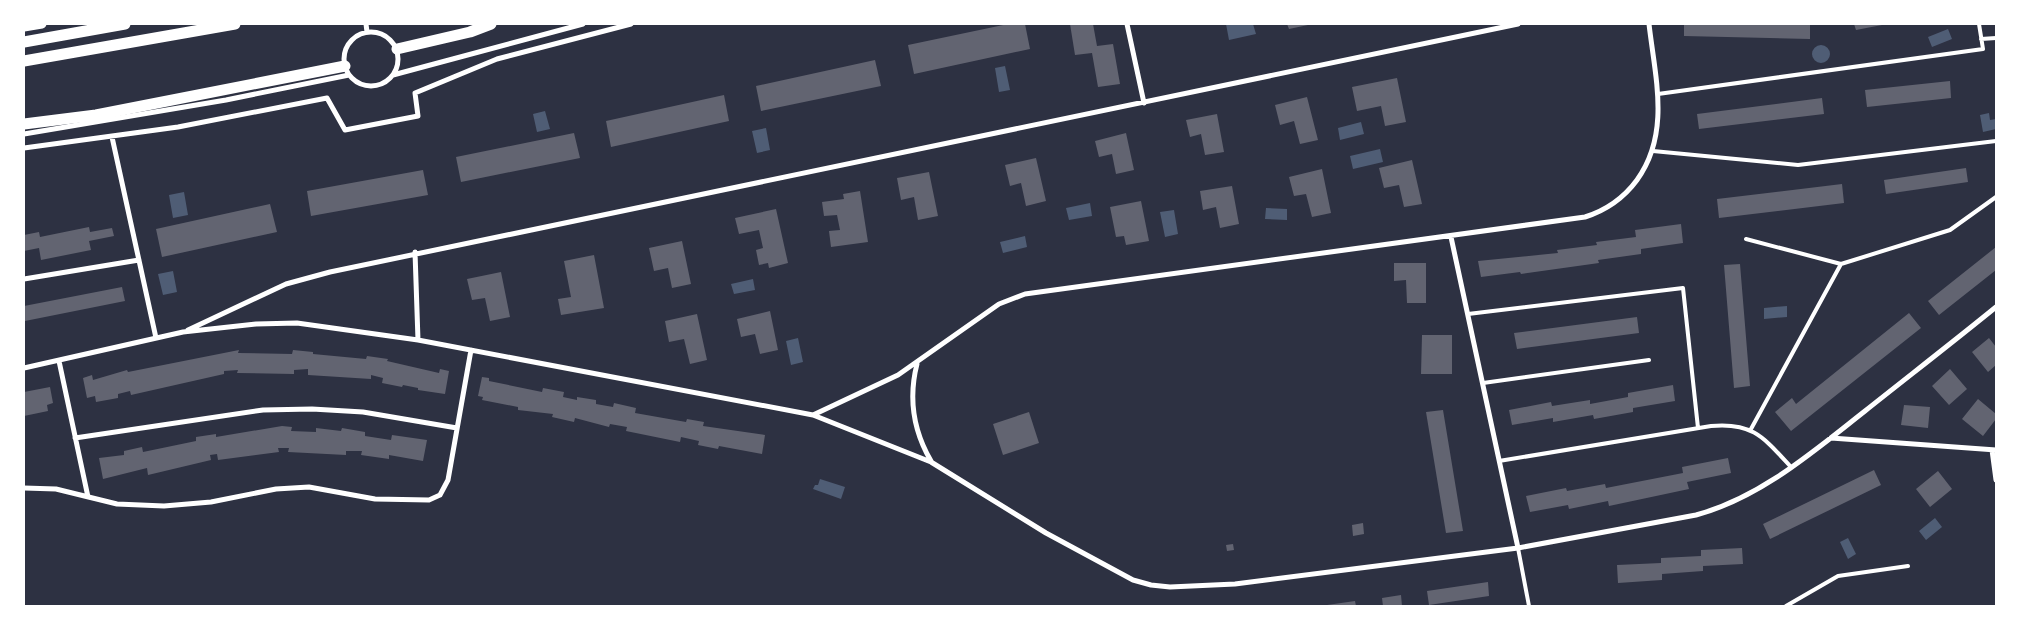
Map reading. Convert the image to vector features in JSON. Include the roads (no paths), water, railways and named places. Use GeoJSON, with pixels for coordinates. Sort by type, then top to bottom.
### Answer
{"type":"FeatureCollection","features":[{"type":"Feature","properties":{"kind":"highway"},"geometry":{"type":"LineString","coordinates":[[24,42],[125,24]]}},
{"type":"Feature","properties":{"kind":"highway"},"geometry":{"type":"LineString","coordinates":[[24,61],[235,24]]}},
{"type":"Feature","properties":{"kind":"highway"},"geometry":{"type":"LineString","coordinates":[[397,50],[461,34],[491,24]]}},
{"type":"Feature","properties":{"kind":"highway"},"geometry":{"type":"LineString","coordinates":[[24,124],[96,115],[347,71]]}},
{"type":"Feature","properties":{"kind":"street"},"geometry":{"type":"LineString","coordinates":[[24,27],[42,24]]}},
{"type":"Feature","properties":{"kind":"street"},"geometry":{"type":"LineString","coordinates":[[366,24],[367,32]]}},
{"type":"Feature","properties":{"kind":"street"},"geometry":{"type":"LineString","coordinates":[[393,75],[439,65],[513,41],[583,24]]}},
{"type":"Feature","properties":{"kind":"street"},"geometry":{"type":"LineString","coordinates":[[24,148],[178,127],[327,98],[345,130],[418,116],[415,93],[497,59],[631,24]]}},
{"type":"Feature","properties":{"kind":"street"},"geometry":{"type":"LineString","coordinates":[[1127,24],[1144,102]]}},
{"type":"Feature","properties":{"kind":"street"},"geometry":{"type":"LineString","coordinates":[[183,332],[286,284],[415,252],[1518,24]]}},
{"type":"Feature","properties":{"kind":"street"},"geometry":{"type":"LineString","coordinates":[[813,416],[879,386],[917,364],[992,309],[1024,294],[1451,236],[1585,217],[1597,213],[1616,202],[1631,188],[1646,166],[1653,151],[1659,122],[1658,94],[1648,24]]}},
{"type":"Feature","properties":{"kind":"street"},"geometry":{"type":"LineString","coordinates":[[367,32],[385,36],[397,50],[398,67],[393,75],[379,86],[371,87],[355,83],[347,71],[346,48],[351,40],[367,32]]}},
{"type":"Feature","properties":{"kind":"street"},"geometry":{"type":"LineString","coordinates":[[24,134],[216,101],[347,71]]}},
{"type":"Feature","properties":{"kind":"street"},"geometry":{"type":"LineString","coordinates":[[112,137],[156,338]]}},
{"type":"Feature","properties":{"kind":"street"},"geometry":{"type":"LineString","coordinates":[[1451,236],[1518,548]]}},
{"type":"Feature","properties":{"kind":"street"},"geometry":{"type":"LineString","coordinates":[[415,252],[418,340]]}},
{"type":"Feature","properties":{"kind":"street"},"geometry":{"type":"LineString","coordinates":[[24,279],[140,260]]}},
{"type":"Feature","properties":{"kind":"street"},"geometry":{"type":"LineString","coordinates":[[24,368],[183,332],[256,324],[297,323],[418,340],[471,350],[813,416],[931,462],[1046,533],[1134,580],[1151,585],[1170,587],[1235,584],[1518,548],[1714,510],[1741,498],[1791,467],[1831,438],[1996,308]]}},
{"type":"Feature","properties":{"kind":"street"},"geometry":{"type":"LineString","coordinates":[[24,488],[56,489],[130,505],[164,506],[211,502],[276,489],[309,487],[375,498],[433,499],[440,495],[446,486],[471,350]]}},
{"type":"Feature","properties":{"kind":"street"},"geometry":{"type":"LineString","coordinates":[[59,361],[88,497]]}},
{"type":"Feature","properties":{"kind":"street"},"geometry":{"type":"LineString","coordinates":[[917,364],[912,387],[912,411],[921,441],[931,462]]}},
{"type":"Feature","properties":{"kind":"street"},"geometry":{"type":"LineString","coordinates":[[75,438],[273,410],[312,409],[363,412],[457,428]]}},
{"type":"Feature","properties":{"kind":"street"},"geometry":{"type":"LineString","coordinates":[[1831,438],[1994,450],[1996,480]]}},
{"type":"Feature","properties":{"kind":"lane"},"geometry":{"type":"LineString","coordinates":[[1658,94],[1983,49],[1979,24]]}},
{"type":"Feature","properties":{"kind":"lane"},"geometry":{"type":"LineString","coordinates":[[1981,39],[1996,38]]}},
{"type":"Feature","properties":{"kind":"lane"},"geometry":{"type":"LineString","coordinates":[[1653,151],[1798,165],[1996,141]]}},
{"type":"Feature","properties":{"kind":"lane"},"geometry":{"type":"LineString","coordinates":[[1746,239],[1841,264],[1950,230],[1996,196]]}},
{"type":"Feature","properties":{"kind":"lane"},"geometry":{"type":"LineString","coordinates":[[1752,429],[1841,264]]}},
{"type":"Feature","properties":{"kind":"lane"},"geometry":{"type":"LineString","coordinates":[[1468,314],[1683,288],[1698,428]]}},
{"type":"Feature","properties":{"kind":"lane"},"geometry":{"type":"LineString","coordinates":[[1483,383],[1649,360]]}},
{"type":"Feature","properties":{"kind":"lane"},"geometry":{"type":"LineString","coordinates":[[1499,461],[1698,428],[1734,424],[1752,429],[1767,441],[1791,467]]}},
{"type":"Feature","properties":{"kind":"lane"},"geometry":{"type":"LineString","coordinates":[[1518,548],[1529,606]]}},
{"type":"Feature","properties":{"kind":"lane"},"geometry":{"type":"LineString","coordinates":[[1786,606],[1843,574],[1908,566]]}},
{"type":"Feature","properties":{"kind":"water"},"geometry":{"type":"Polygon","coordinates":[[[1226,24],[1253,24],[1256,34],[1229,40],[1226,24]]]}},
{"type":"Feature","properties":{"kind":"water"},"geometry":{"type":"Polygon","coordinates":[[[1948,29],[1952,39],[1932,47],[1928,37],[1948,29]]]}},
{"type":"Feature","properties":{"kind":"water"},"geometry":{"type":"Polygon","coordinates":[[[1821,45],[1827,48],[1830,54],[1827,60],[1821,63],[1815,60],[1812,54],[1815,48],[1821,45]]]}},
{"type":"Feature","properties":{"kind":"water"},"geometry":{"type":"Polygon","coordinates":[[[1005,66],[1010,90],[999,92],[995,68],[1005,66]]]}},
{"type":"Feature","properties":{"kind":"water"},"geometry":{"type":"Polygon","coordinates":[[[545,111],[550,129],[537,132],[533,114],[545,111]]]}},
{"type":"Feature","properties":{"kind":"water"},"geometry":{"type":"Polygon","coordinates":[[[1989,113],[1990,120],[1996,119],[1996,129],[1983,132],[1980,115],[1989,113]]]}},
{"type":"Feature","properties":{"kind":"water"},"geometry":{"type":"Polygon","coordinates":[[[1361,122],[1364,134],[1340,140],[1338,128],[1361,122]]]}},
{"type":"Feature","properties":{"kind":"water"},"geometry":{"type":"Polygon","coordinates":[[[766,128],[770,150],[757,153],[752,131],[766,128]]]}},
{"type":"Feature","properties":{"kind":"water"},"geometry":{"type":"Polygon","coordinates":[[[1380,149],[1383,162],[1353,169],[1350,156],[1380,149]]]}},
{"type":"Feature","properties":{"kind":"water"},"geometry":{"type":"Polygon","coordinates":[[[184,192],[188,215],[173,218],[169,195],[184,192]]]}},
{"type":"Feature","properties":{"kind":"water"},"geometry":{"type":"Polygon","coordinates":[[[1090,203],[1092,216],[1069,220],[1066,208],[1090,203]]]}},
{"type":"Feature","properties":{"kind":"water"},"geometry":{"type":"Polygon","coordinates":[[[1266,208],[1287,209],[1287,220],[1265,219],[1266,208]]]}},
{"type":"Feature","properties":{"kind":"water"},"geometry":{"type":"Polygon","coordinates":[[[1174,210],[1178,234],[1165,237],[1160,212],[1174,210]]]}},
{"type":"Feature","properties":{"kind":"water"},"geometry":{"type":"Polygon","coordinates":[[[1025,236],[1027,247],[1003,253],[1000,242],[1025,236]]]}},
{"type":"Feature","properties":{"kind":"water"},"geometry":{"type":"Polygon","coordinates":[[[173,271],[177,292],[163,295],[158,274],[173,271]]]}},
{"type":"Feature","properties":{"kind":"water"},"geometry":{"type":"Polygon","coordinates":[[[753,279],[755,290],[734,294],[731,284],[753,279]]]}},
{"type":"Feature","properties":{"kind":"water"},"geometry":{"type":"Polygon","coordinates":[[[1787,306],[1787,317],[1764,319],[1764,308],[1787,306]]]}},
{"type":"Feature","properties":{"kind":"water"},"geometry":{"type":"Polygon","coordinates":[[[798,338],[803,362],[791,365],[786,341],[798,338]]]}},
{"type":"Feature","properties":{"kind":"water"},"geometry":{"type":"Polygon","coordinates":[[[820,479],[845,487],[841,499],[813,489],[815,485],[818,485],[820,479]]]}},
{"type":"Feature","properties":{"kind":"water"},"geometry":{"type":"Polygon","coordinates":[[[1935,518],[1942,527],[1926,540],[1919,531],[1935,518]]]}},
{"type":"Feature","properties":{"kind":"water"},"geometry":{"type":"Polygon","coordinates":[[[1848,538],[1856,554],[1848,559],[1840,542],[1848,538]]]}}]}
